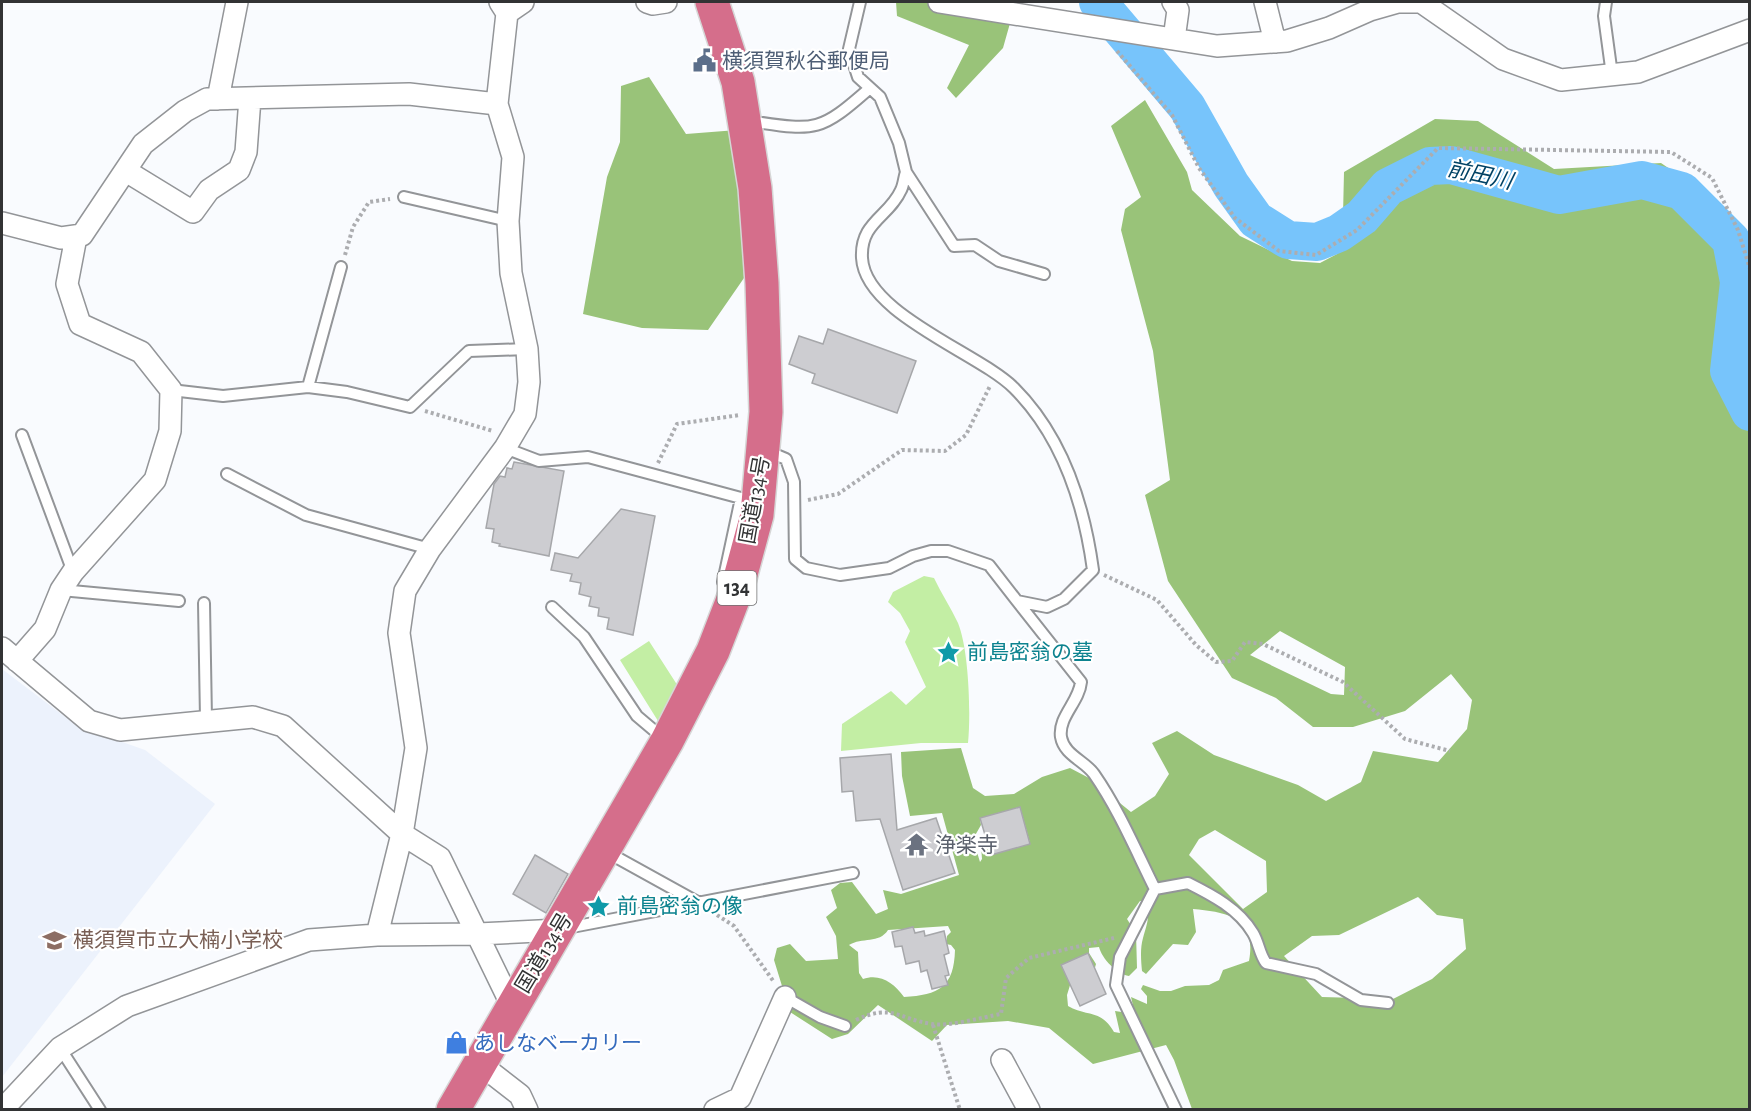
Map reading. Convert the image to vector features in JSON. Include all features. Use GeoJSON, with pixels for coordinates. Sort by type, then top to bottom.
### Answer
{"type":"FeatureCollection","features":[{"type":"Feature","properties":{"kind":"highway","name":"国道134号"},"geometry":{"type":"LineString","coordinates":[[453,1110],[667,741],[713,651],[722,602],[737,589],[757,515],[766,412],[762,283],[746,121],[738,82],[711,2]]}},
{"type":"Feature","properties":{"kind":"street"},"geometry":{"type":"LineString","coordinates":[[218,99],[237,2]]}},
{"type":"Feature","properties":{"kind":"street"},"geometry":{"type":"LineString","coordinates":[[647,2],[653,4],[666,2]]}},
{"type":"Feature","properties":{"kind":"street"},"geometry":{"type":"LineString","coordinates":[[939,2],[1098,29],[1217,46],[1275,42],[1329,28],[1370,10],[1398,2],[1421,2],[1503,59],[1561,80],[1638,72],[1749,30]]}},
{"type":"Feature","properties":{"kind":"street"},"geometry":{"type":"LineString","coordinates":[[1173,2],[1178,10],[1174,39]]}},
{"type":"Feature","properties":{"kind":"street"},"geometry":{"type":"LineString","coordinates":[[1265,2],[1275,42]]}},
{"type":"Feature","properties":{"kind":"street"},"geometry":{"type":"LineString","coordinates":[[377,935],[402,834],[416,748],[399,633],[405,591],[430,549],[509,442],[525,414],[529,382],[527,349],[511,273],[508,220],[513,157],[497,104],[510,5]]}},
{"type":"Feature","properties":{"kind":"street"},"geometry":{"type":"LineString","coordinates":[[2,224],[61,238],[82,235],[143,144],[185,111],[207,99],[409,94],[497,104]]}},
{"type":"Feature","properties":{"kind":"street"},"geometry":{"type":"LineString","coordinates":[[126,171],[193,213],[209,190],[238,170],[246,152],[250,98]]}},
{"type":"Feature","properties":{"kind":"street"},"geometry":{"type":"LineString","coordinates":[[76,237],[67,284],[80,324],[141,352],[171,390],[170,431],[155,480],[73,572],[62,590],[45,629],[9,654],[88,721],[120,730],[253,717],[283,726],[402,834],[440,858],[512,1006]]}},
{"type":"Feature","properties":{"kind":"street"},"geometry":{"type":"LineString","coordinates":[[2,1110],[60,1048],[127,1006],[309,940],[377,935],[559,930]]}},
{"type":"Feature","properties":{"kind":"street"},"geometry":{"type":"LineString","coordinates":[[715,1110],[740,1098],[785,997]]}},
{"type":"Feature","properties":{"kind":"street"},"geometry":{"type":"LineString","coordinates":[[1002,1060],[1029,1110]]}},
{"type":"Feature","properties":{"kind":"street"},"geometry":{"type":"LineString","coordinates":[[480,1064],[520,1095],[526,1110]]}},
{"type":"Feature","properties":{"kind":"lane"},"geometry":{"type":"LineString","coordinates":[[860,2],[849,49],[858,77],[880,97],[899,143],[906,172],[954,246],[975,245],[999,261],[1044,274]]}},
{"type":"Feature","properties":{"kind":"lane"},"geometry":{"type":"LineString","coordinates":[[1606,2],[1604,16],[1612,75]]}},
{"type":"Feature","properties":{"kind":"lane"},"geometry":{"type":"LineString","coordinates":[[746,121],[797,128],[820,126],[840,115],[870,88]]}},
{"type":"Feature","properties":{"kind":"lane"},"geometry":{"type":"LineString","coordinates":[[906,172],[901,190],[865,233],[862,260],[872,285],[890,304],[948,346],[997,372],[1016,390],[1045,428],[1069,471],[1083,513],[1093,570],[1064,599],[1047,607],[1017,601]]}},
{"type":"Feature","properties":{"kind":"lane"},"geometry":{"type":"LineString","coordinates":[[404,197],[508,220]]}},
{"type":"Feature","properties":{"kind":"lane"},"geometry":{"type":"LineString","coordinates":[[308,387],[341,267]]}},
{"type":"Feature","properties":{"kind":"lane"},"geometry":{"type":"LineString","coordinates":[[171,390],[223,396],[308,387],[347,392],[410,407],[469,351],[527,349]]}},
{"type":"Feature","properties":{"kind":"lane"},"geometry":{"type":"LineString","coordinates":[[22,435],[73,572]]}},
{"type":"Feature","properties":{"kind":"lane"},"geometry":{"type":"LineString","coordinates":[[509,442],[531,459],[588,457],[741,498],[722,602]]}},
{"type":"Feature","properties":{"kind":"lane"},"geometry":{"type":"LineString","coordinates":[[764,450],[786,459],[794,482],[795,558],[806,568],[840,575],[890,568],[913,556],[948,551],[989,565],[1081,682],[1080,693],[1061,725],[1061,740],[1071,754],[1092,771],[1109,797],[1155,889]]}},
{"type":"Feature","properties":{"kind":"lane"},"geometry":{"type":"LineString","coordinates":[[228,474],[306,515],[430,549]]}},
{"type":"Feature","properties":{"kind":"lane"},"geometry":{"type":"LineString","coordinates":[[62,590],[179,601]]}},
{"type":"Feature","properties":{"kind":"lane"},"geometry":{"type":"LineString","coordinates":[[204,603],[206,720]]}},
{"type":"Feature","properties":{"kind":"lane"},"geometry":{"type":"LineString","coordinates":[[552,607],[584,637],[637,716],[667,741]]}},
{"type":"Feature","properties":{"kind":"lane"},"geometry":{"type":"LineString","coordinates":[[603,849],[699,903]]}},
{"type":"Feature","properties":{"kind":"lane"},"geometry":{"type":"LineString","coordinates":[[559,930],[853,873]]}},
{"type":"Feature","properties":{"kind":"lane"},"geometry":{"type":"LineString","coordinates":[[1155,889],[1188,883],[1240,915],[1254,934],[1259,953],[1266,963],[1316,974],[1361,1000],[1388,1003]]}},
{"type":"Feature","properties":{"kind":"lane"},"geometry":{"type":"LineString","coordinates":[[1155,889],[1120,957],[1116,985],[1176,1110]]}},
{"type":"Feature","properties":{"kind":"lane"},"geometry":{"type":"LineString","coordinates":[[785,997],[820,1017],[845,1026]]}},
{"type":"Feature","properties":{"kind":"lane"},"geometry":{"type":"LineString","coordinates":[[60,1048],[100,1110]]}},
{"type":"Feature","properties":{"kind":"path"},"geometry":{"type":"LineString","coordinates":[[1098,29],[1172,115],[1199,168],[1235,218],[1279,251],[1316,255],[1357,230],[1438,148],[1671,152],[1712,178],[1738,230],[1749,269]]}},
{"type":"Feature","properties":{"kind":"path"},"geometry":{"type":"LineString","coordinates":[[341,267],[352,227],[369,202],[404,197]]}},
{"type":"Feature","properties":{"kind":"path"},"geometry":{"type":"LineString","coordinates":[[794,503],[838,494],[902,450],[945,452],[966,435],[997,372]]}},
{"type":"Feature","properties":{"kind":"path"},"geometry":{"type":"LineString","coordinates":[[410,407],[509,442]]}},
{"type":"Feature","properties":{"kind":"path"},"geometry":{"type":"LineString","coordinates":[[653,474],[677,424],[766,412]]}},
{"type":"Feature","properties":{"kind":"path"},"geometry":{"type":"LineString","coordinates":[[1093,570],[1157,600],[1196,645],[1216,662],[1232,661],[1245,642],[1263,644],[1342,682],[1405,739],[1450,751]]}},
{"type":"Feature","properties":{"kind":"path"},"geometry":{"type":"LineString","coordinates":[[699,903],[734,926],[785,997]]}},
{"type":"Feature","properties":{"kind":"path"},"geometry":{"type":"LineString","coordinates":[[845,1026],[875,1011],[905,1015],[933,1025],[1001,1014],[1006,978],[1029,958],[1122,936],[1137,926]]}},
{"type":"Feature","properties":{"kind":"path"},"geometry":{"type":"LineString","coordinates":[[933,1025],[960,1110]]}},
{"type":"Feature","properties":{"kind":"shaded area","name":"横須賀市立大楠小学校"},"geometry":{"type":"Polygon","coordinates":[[[2,669],[77,726],[145,750],[215,804],[2,1077],[2,669]]]}},
{"type":"Feature","properties":{"kind":"green space"},"geometry":{"type":"Polygon","coordinates":[[[896,2],[1016,2],[1003,48],[956,98],[947,88],[969,45],[897,16],[896,2]]]}},
{"type":"Feature","properties":{"kind":"green space"},"geometry":{"type":"Polygon","coordinates":[[[649,77],[686,134],[737,130],[744,278],[708,330],[642,328],[583,314],[607,177],[620,142],[621,86],[649,77]]]}},
{"type":"Feature","properties":{"kind":"green space"},"geometry":{"type":"Polygon","coordinates":[[[1145,100],[1187,172],[1192,190],[1240,236],[1292,261],[1320,263],[1337,254],[1343,215],[1344,172],[1435,119],[1478,121],[1554,169],[1661,163],[1695,186],[1749,246],[1749,1109],[1192,1109],[1166,1045],[1093,1064],[1049,1028],[1008,1021],[947,1025],[932,1041],[878,1005],[848,1034],[832,1039],[790,1012],[774,960],[777,948],[790,944],[806,961],[838,959],[836,936],[826,917],[837,908],[831,890],[840,883],[852,882],[876,914],[888,909],[883,890],[901,894],[959,875],[942,813],[910,816],[902,776],[901,752],[961,748],[973,788],[985,796],[1014,794],[1042,777],[1070,768],[1089,778],[1131,812],[1155,796],[1169,774],[1152,743],[1177,731],[1214,755],[1298,785],[1326,801],[1361,782],[1373,751],[1438,762],[1467,729],[1472,700],[1451,674],[1405,711],[1353,727],[1313,727],[1276,698],[1232,678],[1168,581],[1145,495],[1170,480],[1153,351],[1121,230],[1125,209],[1141,197],[1111,126],[1145,100]],[[1280,631],[1250,655],[1331,694],[1344,695],[1345,667],[1280,631]],[[1020,807],[980,818],[981,825],[973,839],[980,862],[982,859],[981,846],[986,844],[991,855],[1030,843],[1020,807]],[[1215,830],[1199,839],[1189,855],[1243,909],[1267,892],[1266,861],[1215,830]],[[1418,897],[1339,935],[1312,936],[1284,956],[1322,997],[1393,999],[1432,979],[1466,949],[1463,919],[1437,915],[1418,897]],[[1140,901],[1127,919],[1136,933],[1137,968],[1129,976],[1111,965],[1099,947],[1089,948],[1089,953],[1096,964],[1094,971],[1071,982],[1067,995],[1068,1006],[1099,1017],[1114,1032],[1120,1033],[1115,1011],[1135,1014],[1131,997],[1147,1004],[1147,996],[1141,989],[1143,985],[1160,991],[1171,991],[1185,986],[1209,985],[1219,980],[1223,970],[1249,961],[1249,935],[1244,926],[1228,915],[1218,912],[1193,909],[1196,932],[1188,945],[1173,944],[1146,974],[1142,971],[1141,959],[1142,942],[1148,920],[1144,901],[1140,901]],[[948,926],[888,930],[875,939],[849,945],[858,952],[859,973],[863,979],[875,977],[886,980],[904,997],[927,994],[942,987],[948,981],[952,973],[955,950],[951,945],[946,944],[947,936],[951,932],[948,926]]]}},
{"type":"Feature","properties":{"kind":"green space"},"geometry":{"type":"Polygon","coordinates":[[[924,576],[934,578],[962,635],[968,682],[968,743],[921,743],[841,751],[842,724],[891,691],[906,705],[926,687],[905,642],[910,631],[900,613],[888,602],[893,592],[924,576]]]}},
{"type":"Feature","properties":{"kind":"green space"},"geometry":{"type":"Polygon","coordinates":[[[649,641],[683,694],[663,729],[620,660],[649,641]]]}},
{"type":"Feature","properties":{"kind":"building"},"geometry":{"type":"Polygon","coordinates":[[[828,329],[916,361],[897,413],[812,383],[815,374],[789,364],[799,336],[823,344],[828,329]]]}},
{"type":"Feature","properties":{"kind":"building"},"geometry":{"type":"Polygon","coordinates":[[[514,462],[564,471],[549,556],[499,546],[500,544],[492,542],[494,529],[486,528],[494,484],[500,476],[505,477],[507,468],[512,469],[514,462]]]}},
{"type":"Feature","properties":{"kind":"building"},"geometry":{"type":"Polygon","coordinates":[[[621,509],[655,516],[633,635],[607,629],[609,618],[598,616],[599,608],[589,606],[591,597],[579,594],[581,583],[570,581],[572,574],[551,570],[555,553],[578,558],[621,509]]]}},
{"type":"Feature","properties":{"kind":"building"},"geometry":{"type":"Polygon","coordinates":[[[891,754],[897,830],[936,818],[955,873],[903,890],[880,819],[856,821],[853,791],[842,792],[840,758],[891,754]]]}},
{"type":"Feature","properties":{"kind":"building"},"geometry":{"type":"Polygon","coordinates":[[[1020,807],[1030,844],[991,855],[980,818],[1020,807]]]}},
{"type":"Feature","properties":{"kind":"building"},"geometry":{"type":"Polygon","coordinates":[[[535,855],[568,874],[546,913],[513,894],[535,855]]]}},
{"type":"Feature","properties":{"kind":"building"},"geometry":{"type":"Polygon","coordinates":[[[913,927],[915,933],[924,931],[925,936],[944,931],[949,953],[944,955],[949,975],[945,976],[948,985],[932,989],[927,970],[921,972],[919,961],[906,964],[902,946],[895,947],[892,932],[913,927]]]}},
{"type":"Feature","properties":{"kind":"building"},"geometry":{"type":"Polygon","coordinates":[[[1088,953],[1106,994],[1080,1006],[1061,965],[1088,953]]]}},
{"type":"Feature","properties":{"kind":"waterway","name":"前田川"},"geometry":{"type":"LineString","coordinates":[[1098,2],[1187,107],[1231,185],[1256,220],[1288,240],[1317,242],[1339,233],[1362,217],[1388,187],[1430,166],[1451,165],[1559,195],[1642,180],[1682,191],[1731,240],[1739,282],[1729,371],[1750,412]]}},
{"type":"Feature","properties":{"kind":"place","name":"横須賀秋谷郵便局"},"geometry":{"type":"Point","coordinates":[704,61]}},
{"type":"Feature","properties":{"kind":"place","name":"前島密翁の墓"},"geometry":{"type":"Point","coordinates":[949,652]}},
{"type":"Feature","properties":{"kind":"place","name":"浄楽寺"},"geometry":{"type":"Point","coordinates":[917,845]}},
{"type":"Feature","properties":{"kind":"place","name":"前島密翁の像"},"geometry":{"type":"Point","coordinates":[599,906]}},
{"type":"Feature","properties":{"kind":"place","name":"横須賀市立大楠小学校"},"geometry":{"type":"Point","coordinates":[55,940]}},
{"type":"Feature","properties":{"kind":"place","name":"あしなベーカリー"},"geometry":{"type":"Point","coordinates":[456,1043]}}]}
